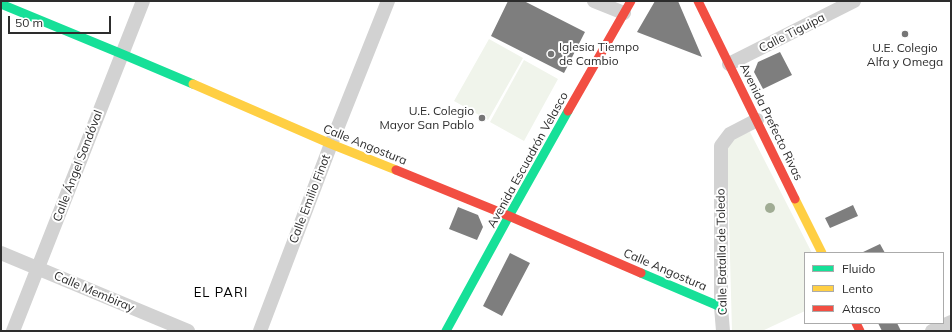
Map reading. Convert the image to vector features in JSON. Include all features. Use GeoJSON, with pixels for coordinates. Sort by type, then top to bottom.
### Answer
{"type":"FeatureCollection","features":[{"type":"Feature","properties":{"kind":"street","name":"Calle Ángel Sandóval"},"geometry":{"type":"LineString","coordinates":[[13,331],[143,1]]}},
{"type":"Feature","properties":{"kind":"street","name":"Calle Emilio Finot"},"geometry":{"type":"LineString","coordinates":[[260,331],[331,144],[388,1]]}},
{"type":"Feature","properties":{"kind":"street"},"geometry":{"type":"LineString","coordinates":[[594,1],[628,7]]}},
{"type":"Feature","properties":{"kind":"street","name":"Avenida Prefecto Rivas"},"geometry":{"type":"LineString","coordinates":[[698,1],[822,252]]}},
{"type":"Feature","properties":{"kind":"street","name":"Calle Tiguipa"},"geometry":{"type":"LineString","coordinates":[[729,64],[854,1]]}},
{"type":"Feature","properties":{"kind":"street","name":"Calle Angostura"},"geometry":{"type":"LineString","coordinates":[[1,4],[122,54],[331,144],[509,216],[721,307]]}},
{"type":"Feature","properties":{"kind":"street","name":"Avenida Escuadrón Velasco"},"geometry":{"type":"LineString","coordinates":[[446,331],[509,216],[628,7]]}},
{"type":"Feature","properties":{"kind":"street","name":"Calle Batalla de Toledo"},"geometry":{"type":"LineString","coordinates":[[724,331],[721,307],[721,146],[730,134],[757,120]]}},
{"type":"Feature","properties":{"kind":"street","name":"Calle Membiray"},"geometry":{"type":"LineString","coordinates":[[1,253],[188,331]]}},
{"type":"Feature","properties":{"kind":"street"},"geometry":{"type":"LineString","coordinates":[[932,331],[951,322]]}},
{"type":"Feature","properties":{"kind":"shaded area"},"geometry":{"type":"Polygon","coordinates":[[[489,39],[523,58],[488,120],[454,101],[489,39]]]}},
{"type":"Feature","properties":{"kind":"shaded area"},"geometry":{"type":"Polygon","coordinates":[[[524,60],[558,79],[524,141],[490,122],[524,60]]]}},
{"type":"Feature","properties":{"kind":"shaded area"},"geometry":{"type":"Polygon","coordinates":[[[750,132],[811,252],[804,252],[804,311],[762,331],[732,331],[727,146],[732,140],[742,134],[750,132]]]}},
{"type":"Feature","properties":{"kind":"building","name":"Iglesia Tiempo de Cambio"},"geometry":{"type":"Polygon","coordinates":[[[508,1],[524,1],[585,32],[564,73],[491,36],[508,1]]]}},
{"type":"Feature","properties":{"kind":"building"},"geometry":{"type":"Polygon","coordinates":[[[655,1],[678,1],[702,57],[637,32],[655,1]]]}},
{"type":"Feature","properties":{"kind":"building"},"geometry":{"type":"Polygon","coordinates":[[[780,52],[792,75],[763,89],[754,72],[758,62],[780,52]]]}},
{"type":"Feature","properties":{"kind":"building"},"geometry":{"type":"Polygon","coordinates":[[[853,205],[858,216],[830,228],[825,218],[853,205]]]}},
{"type":"Feature","properties":{"kind":"building"},"geometry":{"type":"Polygon","coordinates":[[[458,207],[478,215],[483,227],[477,240],[449,229],[458,207]]]}},
{"type":"Feature","properties":{"kind":"building"},"geometry":{"type":"Polygon","coordinates":[[[880,244],[884,252],[863,252],[880,244]]]}},
{"type":"Feature","properties":{"kind":"building"},"geometry":{"type":"Polygon","coordinates":[[[510,253],[530,263],[502,316],[483,306],[510,253]]]}},
{"type":"Feature","properties":{"kind":"building"},"geometry":{"type":"Polygon","coordinates":[[[878,324],[898,324],[901,331],[882,331],[878,324]]]}},
{"type":"Feature","properties":{"kind":"traffic: fast"},"geometry":{"type":"LineString","coordinates":[[1,4],[193,84]]}},
{"type":"Feature","properties":{"kind":"traffic: fast"},"geometry":{"type":"LineString","coordinates":[[446,331],[568,111]]}},
{"type":"Feature","properties":{"kind":"traffic: fast"},"geometry":{"type":"LineString","coordinates":[[641,273],[721,307]]}},
{"type":"Feature","properties":{"kind":"traffic: slow"},"geometry":{"type":"LineString","coordinates":[[193,84],[331,144],[396,170]]}},
{"type":"Feature","properties":{"kind":"traffic: slow"},"geometry":{"type":"LineString","coordinates":[[795,199],[822,252]]}},
{"type":"Feature","properties":{"kind":"traffic: jam"},"geometry":{"type":"LineString","coordinates":[[568,111],[631,1]]}},
{"type":"Feature","properties":{"kind":"traffic: jam"},"geometry":{"type":"LineString","coordinates":[[698,1],[795,199]]}},
{"type":"Feature","properties":{"kind":"traffic: jam"},"geometry":{"type":"LineString","coordinates":[[396,170],[509,216],[641,273]]}},
{"type":"Feature","properties":{"kind":"traffic: jam"},"geometry":{"type":"LineString","coordinates":[[856,324],[860,331]]}},
{"type":"Feature","properties":{"kind":"place","name":"U.E. Colegio Alfa y Omega"},"geometry":{"type":"Point","coordinates":[905,34]}},
{"type":"Feature","properties":{"kind":"place","name":"Iglesia Tiempo de Cambio"},"geometry":{"type":"Point","coordinates":[551,54]}},
{"type":"Feature","properties":{"kind":"place","name":"U.E. Colegio Mayor San Pablo"},"geometry":{"type":"Point","coordinates":[482,118]}},
{"type":"Feature","properties":{"kind":"district","name":"EL PARI"},"geometry":{"type":"Point","coordinates":[221,293]}}]}
